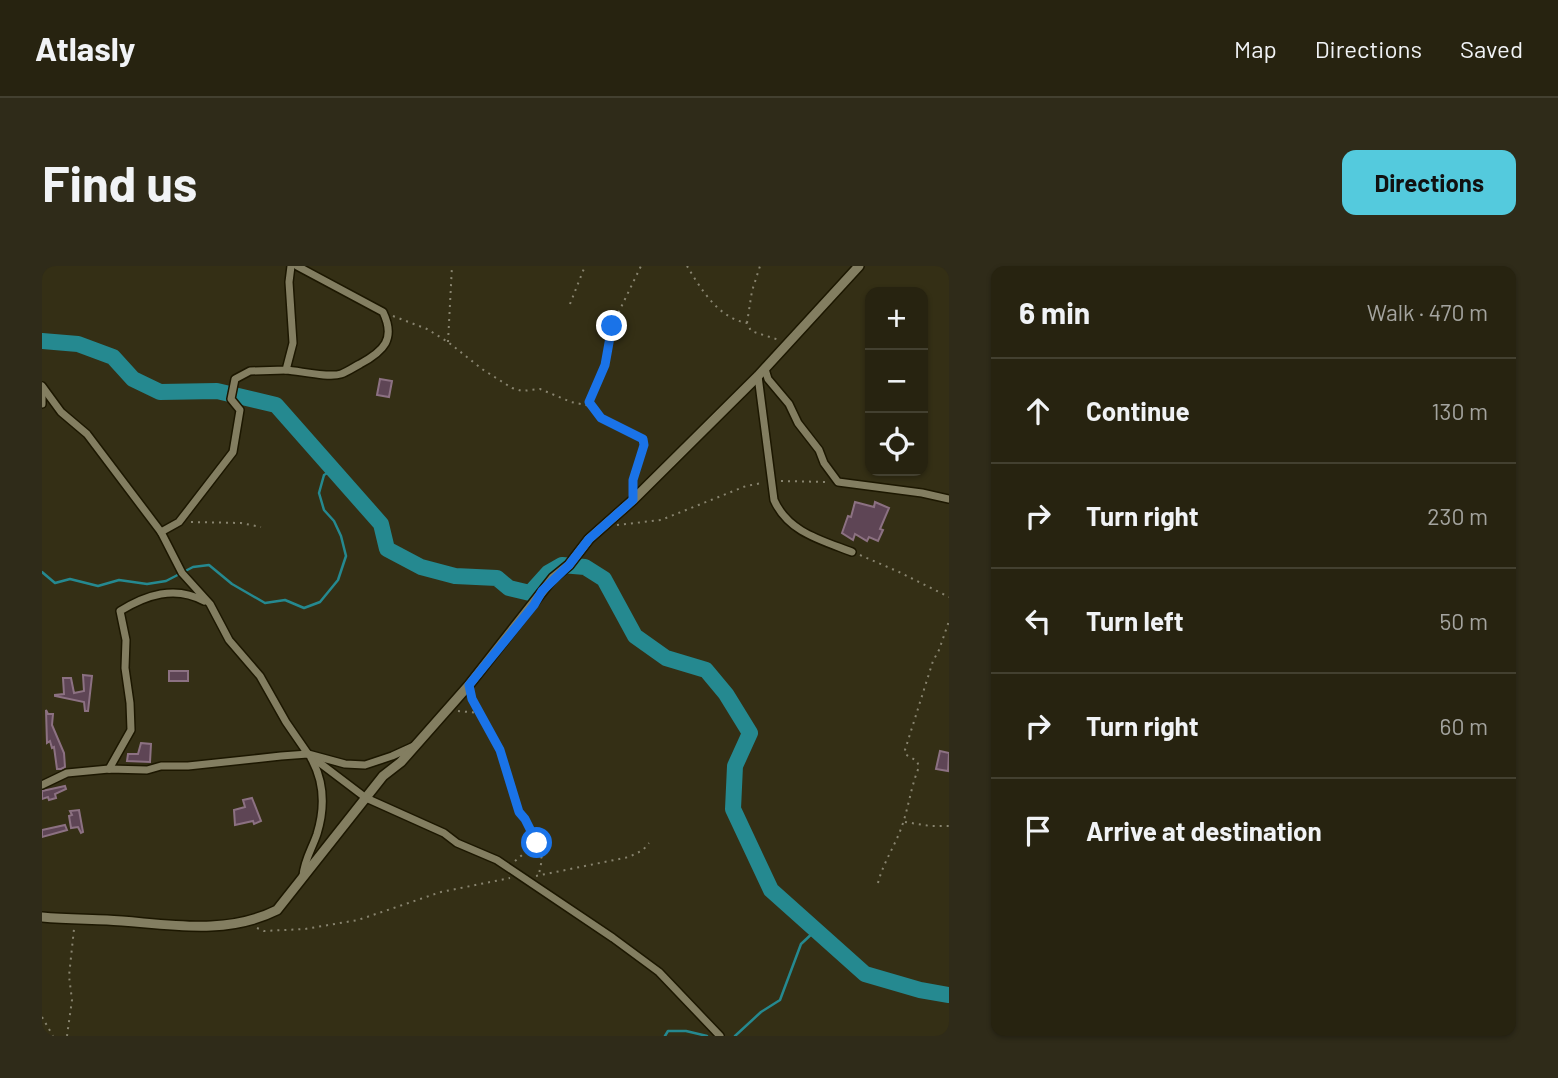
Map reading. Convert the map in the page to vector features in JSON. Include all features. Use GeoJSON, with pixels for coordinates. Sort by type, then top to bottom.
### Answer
{"type":"FeatureCollection","features":[{"type":"Feature","properties":{"kind":"street"},"geometry":{"type":"LineString","coordinates":[[161,532],[179,522],[233,452],[240,410],[231,399],[235,379],[250,371],[286,370],[340,375],[386,344],[388,323],[383,312],[294,266],[289,282],[293,343],[286,370]]}},
{"type":"Feature","properties":{"kind":"street"},"geometry":{"type":"LineString","coordinates":[[42,917],[169,926],[223,926],[247,922],[277,910],[383,776],[418,743],[469,685],[534,605],[542,591],[569,565],[589,539],[606,526],[762,373],[859,266]]}},
{"type":"Feature","properties":{"kind":"street"},"geometry":{"type":"LineString","coordinates":[[762,373],[774,499],[780,514],[803,533],[852,552]]}},
{"type":"Feature","properties":{"kind":"street"},"geometry":{"type":"LineString","coordinates":[[762,373],[789,404],[798,423],[819,450],[824,463],[838,482],[949,499]]}},
{"type":"Feature","properties":{"kind":"street"},"geometry":{"type":"LineString","coordinates":[[42,386],[42,404]]}},
{"type":"Feature","properties":{"kind":"street"},"geometry":{"type":"LineString","coordinates":[[42,386],[61,412],[87,434],[161,532],[182,573],[210,604],[229,639],[260,676],[319,774],[322,793],[318,832],[304,863],[303,876]]}},
{"type":"Feature","properties":{"kind":"street"},"geometry":{"type":"LineString","coordinates":[[109,769],[131,730],[125,668],[126,640],[120,611],[139,599],[161,592],[194,596],[210,604]]}},
{"type":"Feature","properties":{"kind":"street"},"geometry":{"type":"LineString","coordinates":[[42,785],[67,773],[109,769],[147,770],[161,766],[188,766],[308,754],[345,764],[365,765],[418,743]]}},
{"type":"Feature","properties":{"kind":"street"},"geometry":{"type":"LineString","coordinates":[[308,754],[366,797],[497,860],[614,937],[659,972],[720,1036]]}},
{"type":"Feature","properties":{"kind":"path"},"geometry":{"type":"LineString","coordinates":[[448,342],[452,266]]}},
{"type":"Feature","properties":{"kind":"path"},"geometry":{"type":"LineString","coordinates":[[570,304],[585,266]]}},
{"type":"Feature","properties":{"kind":"path"},"geometry":{"type":"LineString","coordinates":[[633,500],[633,480],[644,445],[643,439],[601,418],[589,402],[605,365],[612,326],[641,266]]}},
{"type":"Feature","properties":{"kind":"path"},"geometry":{"type":"LineString","coordinates":[[687,266],[704,294],[714,304],[724,313],[747,323]]}},
{"type":"Feature","properties":{"kind":"path"},"geometry":{"type":"LineString","coordinates":[[760,266],[752,291],[747,323],[751,331],[775,340],[789,341]]}},
{"type":"Feature","properties":{"kind":"path"},"geometry":{"type":"LineString","coordinates":[[383,312],[427,329],[512,388],[522,391],[540,390],[570,402],[591,406]]}},
{"type":"Feature","properties":{"kind":"path"},"geometry":{"type":"LineString","coordinates":[[606,526],[661,520],[746,486],[773,481],[838,482]]}},
{"type":"Feature","properties":{"kind":"path"},"geometry":{"type":"LineString","coordinates":[[179,522],[241,523],[261,527]]}},
{"type":"Feature","properties":{"kind":"path"},"geometry":{"type":"LineString","coordinates":[[852,552],[949,597]]}},
{"type":"Feature","properties":{"kind":"path"},"geometry":{"type":"LineString","coordinates":[[878,883],[881,869],[891,856],[911,797],[912,784],[919,767],[917,761],[905,754],[905,750],[933,661],[949,621]]}},
{"type":"Feature","properties":{"kind":"path"},"geometry":{"type":"LineString","coordinates":[[469,685],[472,699],[500,750],[519,812],[537,843],[542,859],[539,875]]}},
{"type":"Feature","properties":{"kind":"path"},"geometry":{"type":"LineString","coordinates":[[448,709],[479,713]]}},
{"type":"Feature","properties":{"kind":"path"},"geometry":{"type":"LineString","coordinates":[[904,821],[949,826]]}},
{"type":"Feature","properties":{"kind":"path"},"geometry":{"type":"LineString","coordinates":[[509,868],[537,843]]}},
{"type":"Feature","properties":{"kind":"path"},"geometry":{"type":"LineString","coordinates":[[247,922],[264,932],[305,929],[358,920],[440,892],[629,857],[643,850],[649,843]]}},
{"type":"Feature","properties":{"kind":"path"},"geometry":{"type":"LineString","coordinates":[[66,1036],[72,1000],[69,976],[75,920]]}},
{"type":"Feature","properties":{"kind":"path"},"geometry":{"type":"LineString","coordinates":[[42,1017],[53,1036]]}},
{"type":"Feature","properties":{"kind":"building"},"geometry":{"type":"Polygon","coordinates":[[[380,379],[392,381],[389,397],[377,395],[380,379]]]}},
{"type":"Feature","properties":{"kind":"building"},"geometry":{"type":"Polygon","coordinates":[[[855,502],[874,507],[875,502],[889,508],[878,541],[869,537],[867,541],[855,534],[853,540],[842,533],[848,516],[851,517],[855,502]]]}},
{"type":"Feature","properties":{"kind":"building"},"geometry":{"type":"Polygon","coordinates":[[[169,671],[188,671],[188,681],[169,681],[169,671]]]}},
{"type":"Feature","properties":{"kind":"building"},"geometry":{"type":"Polygon","coordinates":[[[83,675],[92,676],[88,711],[85,711],[84,702],[55,696],[64,694],[63,678],[71,678],[74,693],[84,691],[83,675]]]}},
{"type":"Feature","properties":{"kind":"building"},"geometry":{"type":"Polygon","coordinates":[[[46,710],[48,714],[53,714],[52,725],[64,753],[65,767],[61,769],[57,769],[54,747],[52,748],[50,741],[47,743],[46,710]]]}},
{"type":"Feature","properties":{"kind":"building"},"geometry":{"type":"Polygon","coordinates":[[[141,743],[151,744],[150,762],[127,761],[128,754],[138,754],[141,743]]]}},
{"type":"Feature","properties":{"kind":"building"},"geometry":{"type":"Polygon","coordinates":[[[940,751],[949,753],[948,771],[936,769],[940,751]]]}},
{"type":"Feature","properties":{"kind":"building"},"geometry":{"type":"Polygon","coordinates":[[[65,786],[66,789],[55,794],[56,798],[42,799],[42,791],[65,786]]]}},
{"type":"Feature","properties":{"kind":"building"},"geometry":{"type":"Polygon","coordinates":[[[252,798],[261,821],[235,825],[234,810],[245,807],[243,800],[252,798]]]}},
{"type":"Feature","properties":{"kind":"building"},"geometry":{"type":"Polygon","coordinates":[[[79,810],[81,833],[78,827],[71,828],[69,816],[72,815],[70,811],[79,810]]]}},
{"type":"Feature","properties":{"kind":"building"},"geometry":{"type":"Polygon","coordinates":[[[65,825],[67,830],[42,837],[42,830],[65,825]]]}},
{"type":"Feature","properties":{"kind":"waterway"},"geometry":{"type":"LineString","coordinates":[[42,341],[78,344],[113,357],[133,379],[160,392],[217,391],[276,405],[381,524],[387,549],[421,567],[455,576],[497,578],[509,588],[530,593],[548,573],[562,565],[585,567],[604,579],[635,636],[666,658],[706,670],[726,694],[750,733],[735,766],[733,809],[771,890],[865,974],[920,990],[949,995]]}},
{"type":"Feature","properties":{"kind":"waterway"},"geometry":{"type":"LineString","coordinates":[[42,572],[55,583],[70,579],[98,586],[119,580],[147,584],[166,581],[193,567],[209,565],[232,584],[265,603],[285,600],[304,608],[320,602],[338,580],[346,556],[341,536],[334,521],[324,510],[319,493],[324,475],[334,469]]}},
{"type":"Feature","properties":{"kind":"waterway"},"geometry":{"type":"LineString","coordinates":[[735,1036],[761,1012],[780,1000],[801,944],[816,930]]}},
{"type":"Feature","properties":{"kind":"waterway"},"geometry":{"type":"LineString","coordinates":[[665,1036],[668,1031],[686,1031],[707,1036]]}},
{"type":"Feature","properties":{"kind":"route"},"geometry":{"type":"LineString","coordinates":[[537,843],[519,812],[500,750],[472,699],[469,685],[553,578],[569,565],[589,539],[633,500],[633,480],[644,445],[643,439],[601,418],[589,402],[605,365],[612,326]]}}]}
